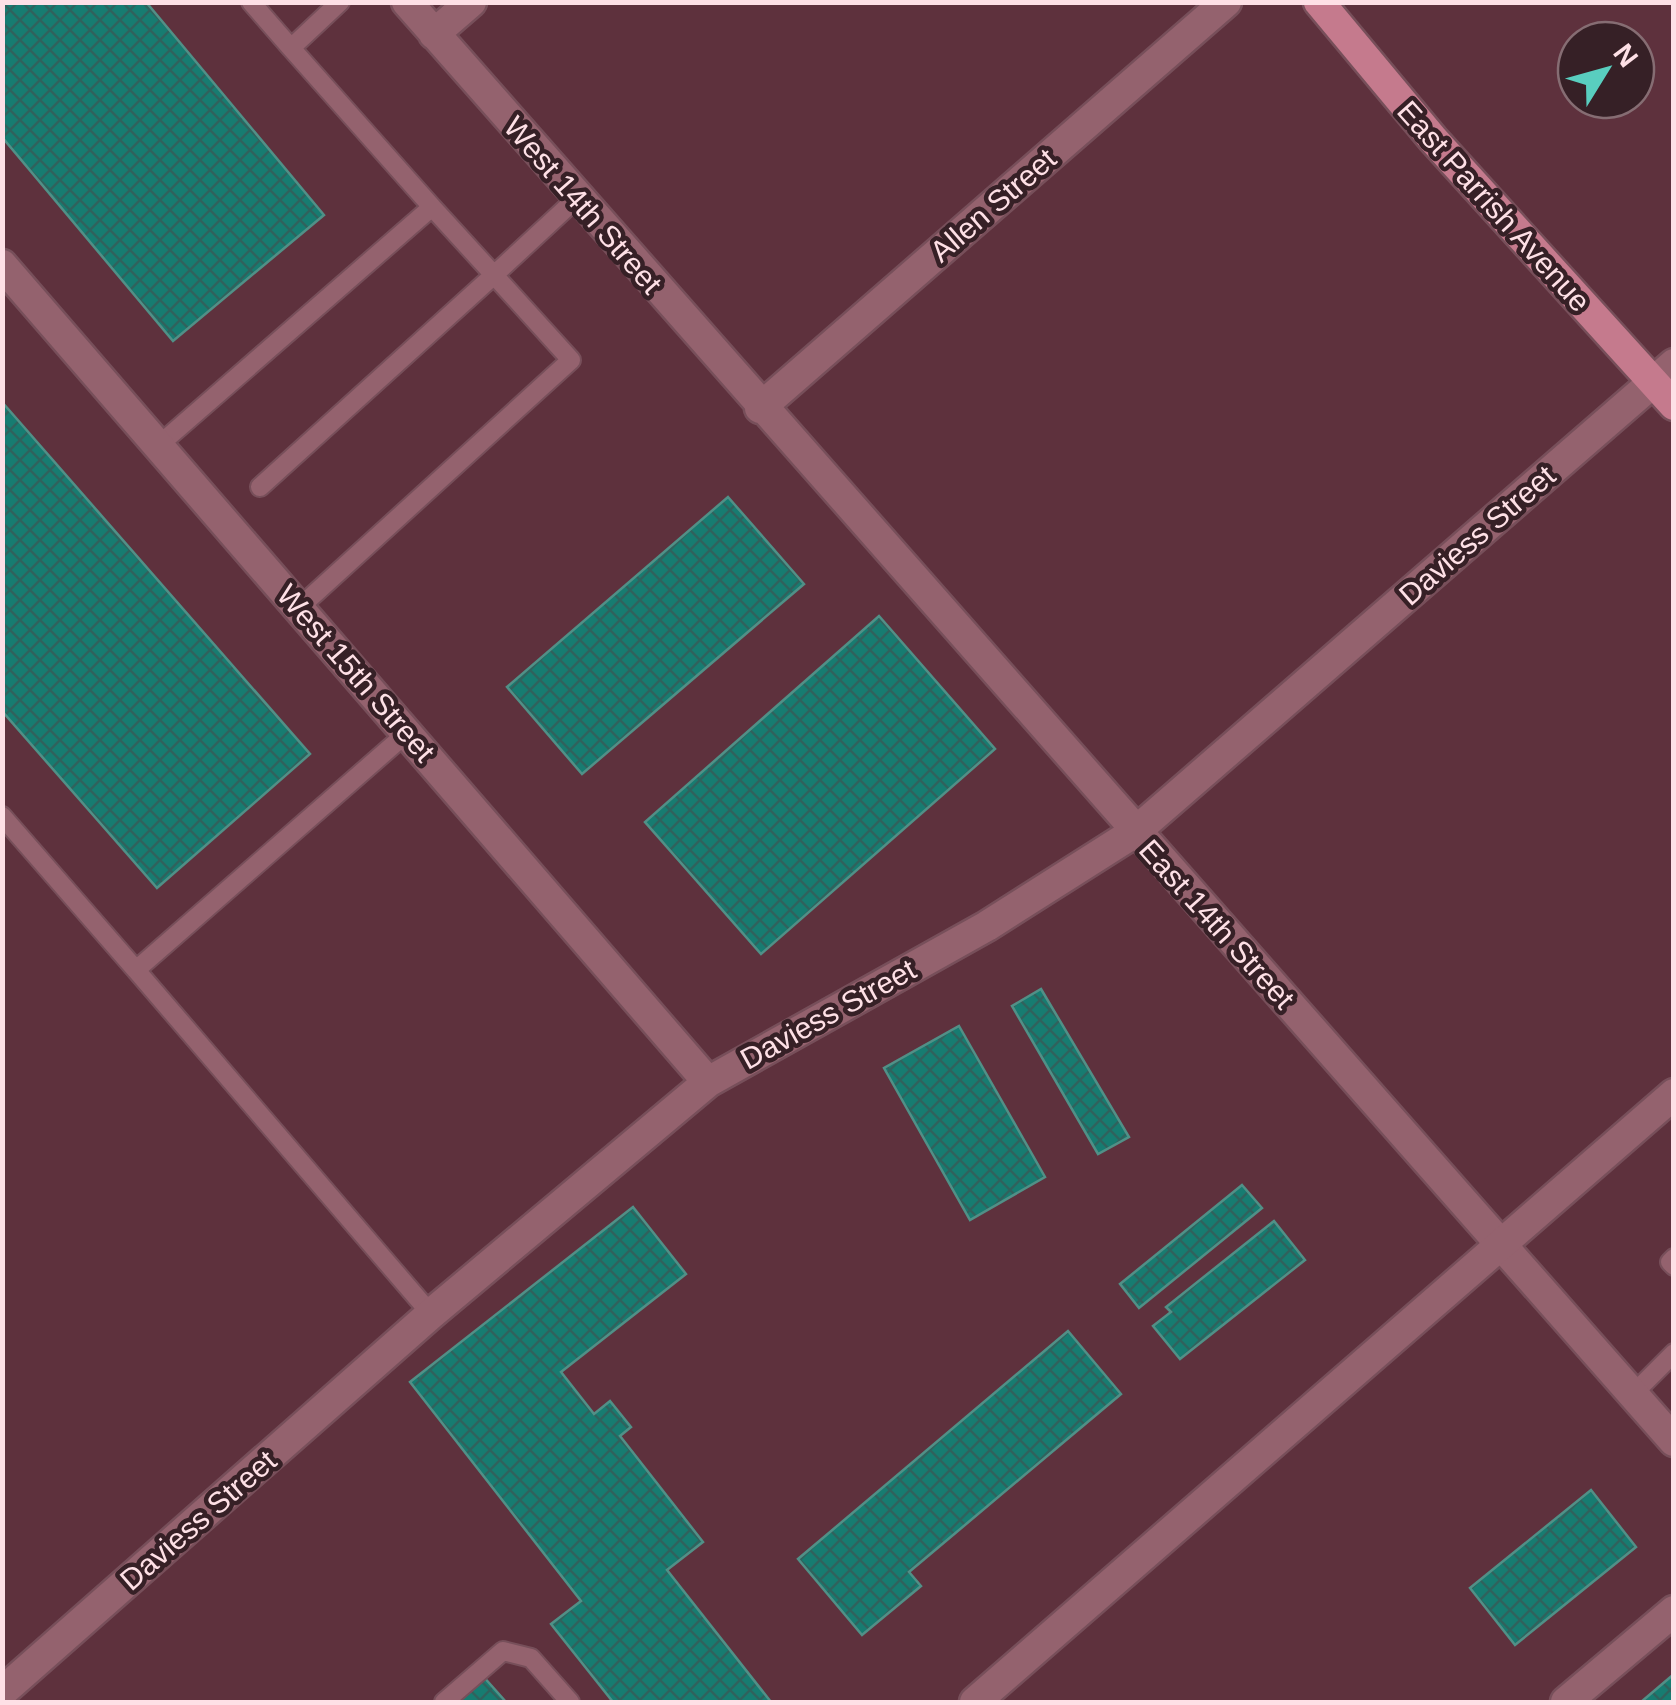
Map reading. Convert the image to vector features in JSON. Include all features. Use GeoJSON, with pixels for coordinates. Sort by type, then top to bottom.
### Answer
{"type":"FeatureCollection","features":[{"type":"Feature","properties":{"kind":"main road","name":"East Parrish Avenue"},"geometry":{"type":"LineString","coordinates":[[1319,2],[1432,139],[1667,384]]}},
{"type":"Feature","properties":{"kind":"street","name":"West 14th Street"},"geometry":{"type":"LineString","coordinates":[[406,2],[760,408]]}},
{"type":"Feature","properties":{"kind":"street"},"geometry":{"type":"LineString","coordinates":[[434,34],[471,2]]}},
{"type":"Feature","properties":{"kind":"street","name":"Allen Street"},"geometry":{"type":"LineString","coordinates":[[760,408],[1226,2]]}},
{"type":"Feature","properties":{"kind":"street","name":"West 15th Street"},"geometry":{"type":"LineString","coordinates":[[2,265],[708,1082]]}},
{"type":"Feature","properties":{"kind":"street","name":"Daviess Street"},"geometry":{"type":"LineString","coordinates":[[2,1692],[432,1314],[708,1082],[987,926],[1135,832],[1667,384]]}},
{"type":"Feature","properties":{"kind":"street","name":"East 14th Street"},"geometry":{"type":"LineString","coordinates":[[760,408],[1674,1441]]}},
{"type":"Feature","properties":{"kind":"street"},"geometry":{"type":"LineString","coordinates":[[975,1702],[1674,1094]]}},
{"type":"Feature","properties":{"kind":"street"},"geometry":{"type":"LineString","coordinates":[[1566,1702],[1674,1611]]}},
{"type":"Feature","properties":{"kind":"lane"},"geometry":{"type":"LineString","coordinates":[[251,2],[571,360],[300,608]]}},
{"type":"Feature","properties":{"kind":"lane"},"geometry":{"type":"LineString","coordinates":[[291,48],[340,2]]}},
{"type":"Feature","properties":{"kind":"lane"},"geometry":{"type":"LineString","coordinates":[[260,487],[577,198]]}},
{"type":"Feature","properties":{"kind":"lane"},"geometry":{"type":"LineString","coordinates":[[159,445],[432,207]]}},
{"type":"Feature","properties":{"kind":"lane"},"geometry":{"type":"LineString","coordinates":[[136,970],[408,732]]}},
{"type":"Feature","properties":{"kind":"lane"},"geometry":{"type":"LineString","coordinates":[[2,816],[432,1314]]}},
{"type":"Feature","properties":{"kind":"lane"},"geometry":{"type":"LineString","coordinates":[[1633,1394],[1674,1353]]}},
{"type":"Feature","properties":{"kind":"lane"},"geometry":{"type":"LineString","coordinates":[[444,1702],[503,1652],[530,1658],[570,1702]]}},
{"type":"Feature","properties":{"kind":"building"},"geometry":{"type":"Polygon","coordinates":[[[2,2],[146,2],[324,215],[173,341],[2,137],[2,2]]]}},
{"type":"Feature","properties":{"kind":"building"},"geometry":{"type":"Polygon","coordinates":[[[2,402],[310,754],[157,888],[2,711],[2,402]]]}},
{"type":"Feature","properties":{"kind":"building"},"geometry":{"type":"Polygon","coordinates":[[[728,497],[804,584],[582,774],[507,687],[728,497]]]}},
{"type":"Feature","properties":{"kind":"building"},"geometry":{"type":"Polygon","coordinates":[[[879,616],[995,749],[761,954],[645,822],[879,616]]]}},
{"type":"Feature","properties":{"kind":"building"},"geometry":{"type":"Polygon","coordinates":[[[1041,989],[1129,1137],[1098,1154],[1012,1006],[1041,989]]]}},
{"type":"Feature","properties":{"kind":"building"},"geometry":{"type":"Polygon","coordinates":[[[959,1026],[1045,1177],[970,1220],[884,1068],[959,1026]]]}},
{"type":"Feature","properties":{"kind":"building"},"geometry":{"type":"Polygon","coordinates":[[[1242,1185],[1262,1208],[1139,1308],[1120,1284],[1242,1185]]]}},
{"type":"Feature","properties":{"kind":"building"},"geometry":{"type":"Polygon","coordinates":[[[633,1207],[686,1274],[561,1372],[594,1414],[610,1401],[631,1427],[620,1436],[703,1542],[667,1570],[771,1702],[613,1702],[551,1624],[581,1601],[410,1382],[633,1207]]]}},
{"type":"Feature","properties":{"kind":"building"},"geometry":{"type":"Polygon","coordinates":[[[1274,1221],[1305,1260],[1180,1359],[1153,1326],[1171,1312],[1166,1307],[1274,1221]]]}},
{"type":"Feature","properties":{"kind":"building"},"geometry":{"type":"Polygon","coordinates":[[[1068,1331],[1121,1394],[909,1572],[921,1586],[862,1635],[798,1559],[1068,1331]]]}},
{"type":"Feature","properties":{"kind":"building"},"geometry":{"type":"Polygon","coordinates":[[[1591,1490],[1636,1547],[1515,1645],[1470,1588],[1591,1490]]]}},
{"type":"Feature","properties":{"kind":"building"},"geometry":{"type":"Polygon","coordinates":[[[1674,1674],[1674,1702],[1641,1702],[1674,1674]]]}},
{"type":"Feature","properties":{"kind":"building"},"geometry":{"type":"Polygon","coordinates":[[[482,1675],[506,1702],[450,1702],[482,1675]]]}}]}
